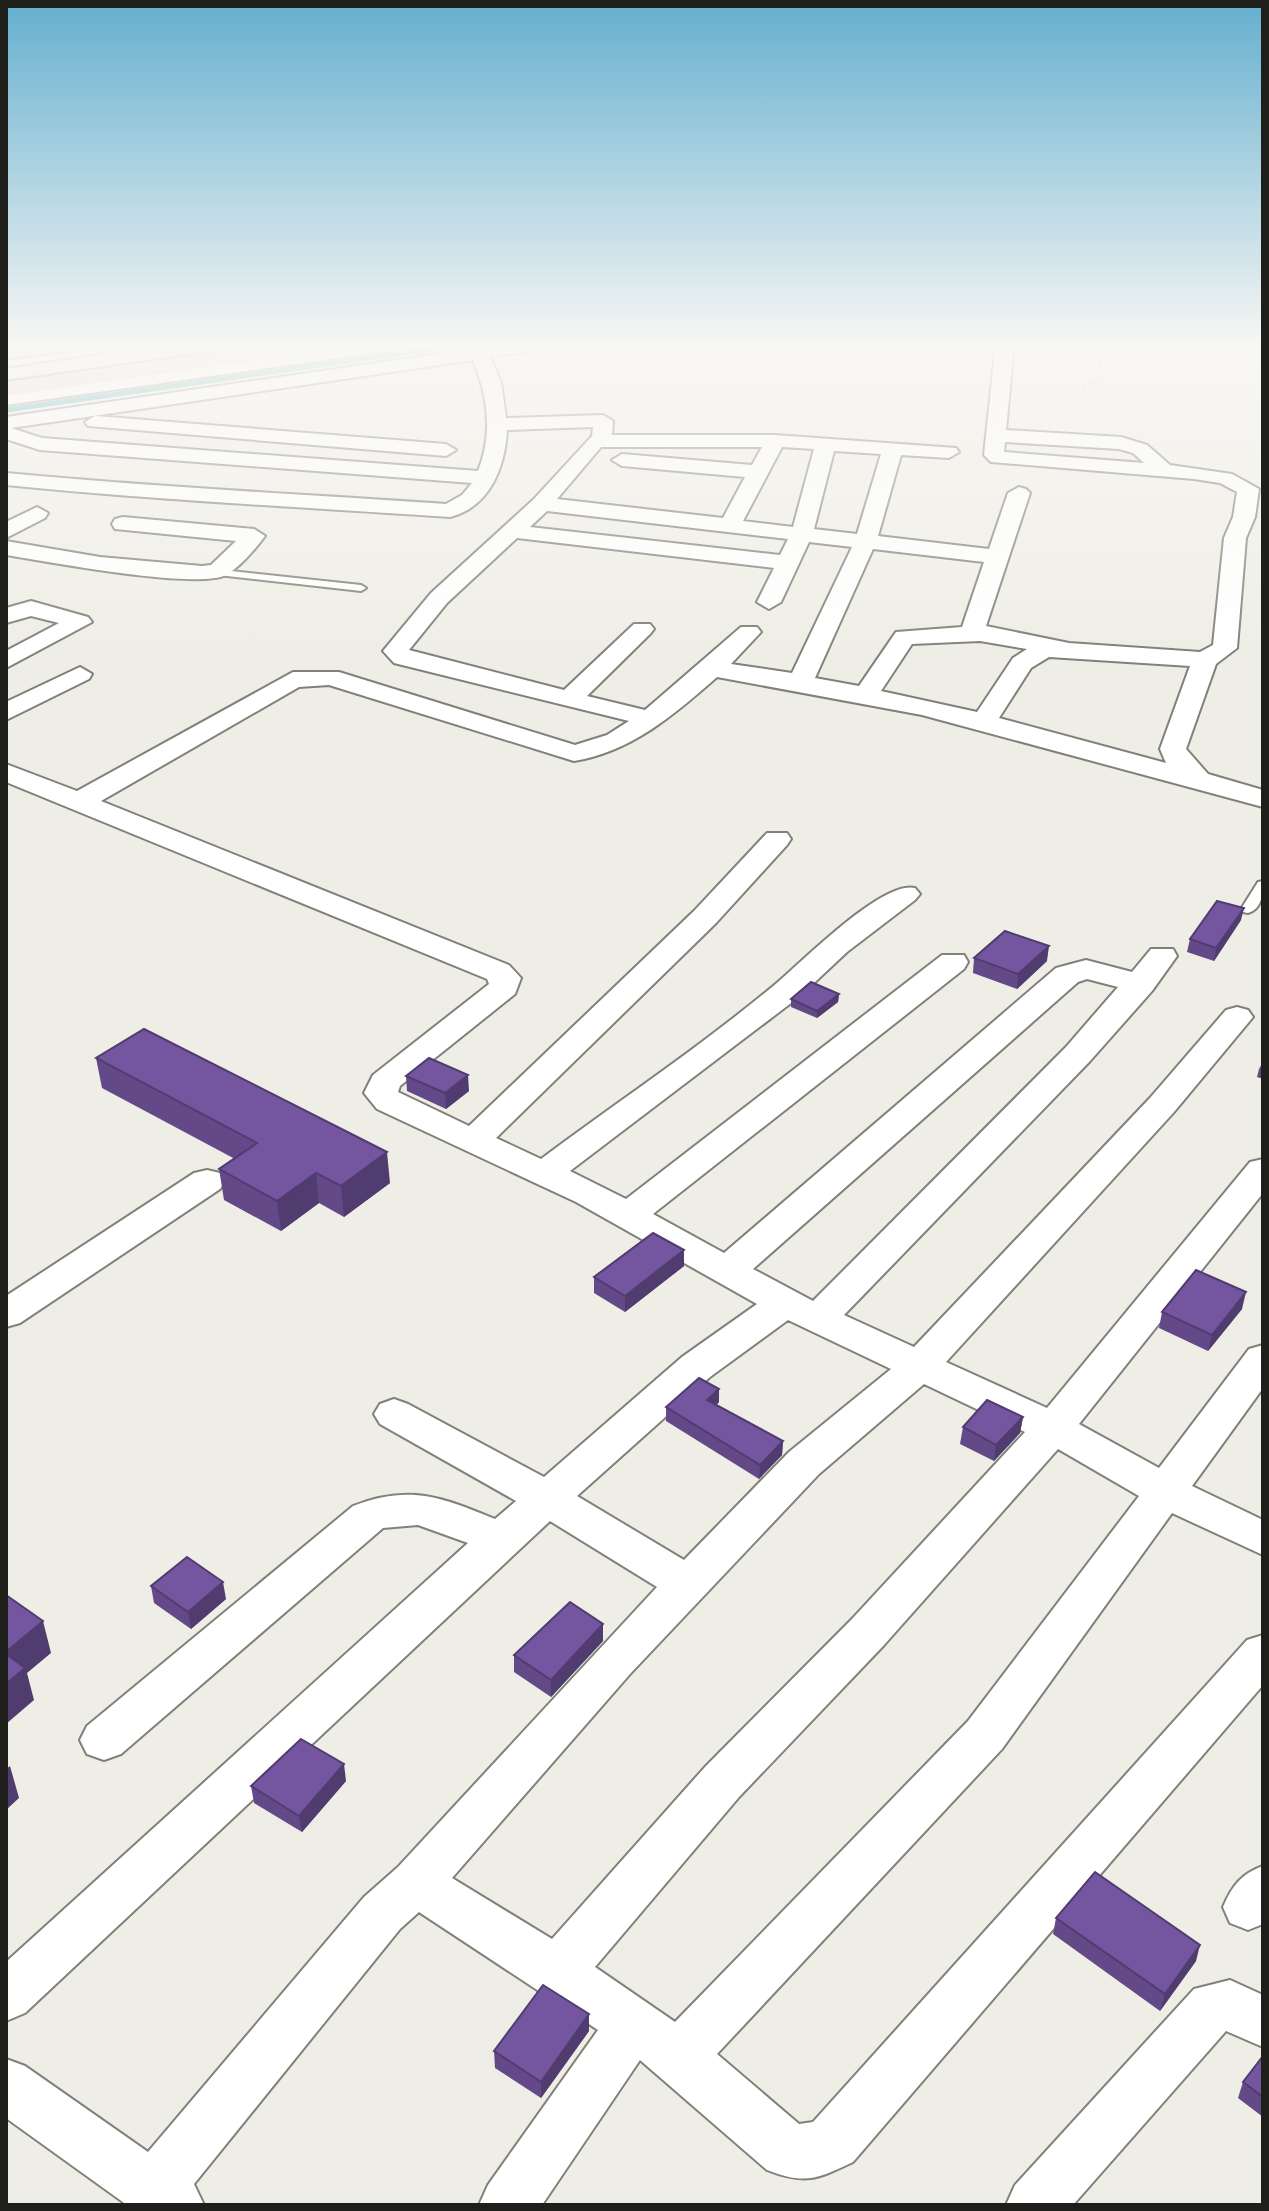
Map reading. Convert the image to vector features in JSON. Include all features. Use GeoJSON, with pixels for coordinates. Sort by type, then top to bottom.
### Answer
{"type":"FeatureCollection","features":[{"type":"Feature","properties":{"kind":"street"},"geometry":{"type":"LineString","coordinates":[[69,446],[488,478]]}},
{"type":"Feature","properties":{"kind":"street"},"geometry":{"type":"LineString","coordinates":[[412,446],[446,450]]}},
{"type":"Feature","properties":{"kind":"street"},"geometry":{"type":"LineString","coordinates":[[6,479],[202,496],[450,511],[463,504],[488,478],[496,446]]}},
{"type":"Feature","properties":{"kind":"street"},"geometry":{"type":"LineString","coordinates":[[588,446],[542,504],[439,598],[395,651],[403,658],[647,718]]}},
{"type":"Feature","properties":{"kind":"street"},"geometry":{"type":"LineString","coordinates":[[729,527],[772,446]]}},
{"type":"Feature","properties":{"kind":"street"},"geometry":{"type":"LineString","coordinates":[[769,602],[802,534],[825,446]]}},
{"type":"Feature","properties":{"kind":"street"},"geometry":{"type":"LineString","coordinates":[[879,446],[949,452]]}},
{"type":"Feature","properties":{"kind":"street"},"geometry":{"type":"LineString","coordinates":[[866,695],[905,637],[980,634],[1059,647],[1205,660],[1225,648],[1235,538],[1254,517],[1248,489],[1252,484],[1165,470],[1007,460],[994,455],[995,446]]}},
{"type":"Feature","properties":{"kind":"street"},"geometry":{"type":"LineString","coordinates":[[801,680],[866,541],[893,447]]}},
{"type":"Feature","properties":{"kind":"street"},"geometry":{"type":"LineString","coordinates":[[582,455],[757,472]]}},
{"type":"Feature","properties":{"kind":"street"},"geometry":{"type":"LineString","coordinates":[[202,496],[256,460]]}},
{"type":"Feature","properties":{"kind":"street"},"geometry":{"type":"LineString","coordinates":[[340,502],[369,469]]}},
{"type":"Feature","properties":{"kind":"street"},"geometry":{"type":"LineString","coordinates":[[980,634],[974,624],[1019,493]]}},
{"type":"Feature","properties":{"kind":"street"},"geometry":{"type":"LineString","coordinates":[[542,504],[998,557]]}},
{"type":"Feature","properties":{"kind":"street"},"geometry":{"type":"LineString","coordinates":[[6,531],[37,513]]}},
{"type":"Feature","properties":{"kind":"street"},"geometry":{"type":"LineString","coordinates":[[6,548],[100,564],[213,572],[254,536],[123,524]]}},
{"type":"Feature","properties":{"kind":"street"},"geometry":{"type":"LineString","coordinates":[[512,531],[787,563]]}},
{"type":"Feature","properties":{"kind":"street"},"geometry":{"type":"LineString","coordinates":[[6,616],[31,608],[80,620],[74,627],[6,661]]}},
{"type":"Feature","properties":{"kind":"street"},"geometry":{"type":"LineString","coordinates":[[571,697],[642,629]]}},
{"type":"Feature","properties":{"kind":"street"},"geometry":{"type":"LineString","coordinates":[[78,802],[293,680],[311,676],[330,677],[574,753],[598,751],[714,669],[749,632]]}},
{"type":"Feature","properties":{"kind":"street"},"geometry":{"type":"LineString","coordinates":[[984,721],[1022,663],[1044,649],[1059,647]]}},
{"type":"Feature","properties":{"kind":"street"},"geometry":{"type":"LineString","coordinates":[[1198,780],[1178,760],[1173,749],[1205,660]]}},
{"type":"Feature","properties":{"kind":"street"},"geometry":{"type":"LineString","coordinates":[[714,669],[801,680],[984,721],[1198,780],[1261,791]]}},
{"type":"Feature","properties":{"kind":"street"},"geometry":{"type":"LineString","coordinates":[[6,712],[80,674]]}},
{"type":"Feature","properties":{"kind":"street"},"geometry":{"type":"LineString","coordinates":[[6,772],[505,978],[504,987],[385,1082],[381,1093],[389,1102],[545,1173],[629,1215],[802,1310],[1053,1428],[1163,1490],[1263,1539]]}},
{"type":"Feature","properties":{"kind":"street"},"geometry":{"type":"LineString","coordinates":[[474,1140],[705,917],[777,839]]}},
{"type":"Feature","properties":{"kind":"street"},"geometry":{"type":"LineString","coordinates":[[545,1173],[788,990],[836,946],[905,894]]}},
{"type":"Feature","properties":{"kind":"street"},"geometry":{"type":"LineString","coordinates":[[6,1996],[501,1539],[696,1367],[802,1310],[1141,984],[1162,956]]}},
{"type":"Feature","properties":{"kind":"street"},"geometry":{"type":"LineString","coordinates":[[629,1215],[953,962]]}},
{"type":"Feature","properties":{"kind":"street"},"geometry":{"type":"LineString","coordinates":[[727,1271],[1067,975],[1086,969],[1141,984]]}},
{"type":"Feature","properties":{"kind":"street"},"geometry":{"type":"LineString","coordinates":[[6,2085],[164,2196],[382,1913],[416,1883],[614,1661],[804,1463],[919,1367],[1162,1105],[1237,1017]]}},
{"type":"Feature","properties":{"kind":"street"},"geometry":{"type":"LineString","coordinates":[[558,1971],[722,1782],[868,1632],[1053,1428],[1263,1170]]}},
{"type":"Feature","properties":{"kind":"street"},"geometry":{"type":"LineString","coordinates":[[6,1314],[207,1181]]}},
{"type":"Feature","properties":{"kind":"street"},"geometry":{"type":"LineString","coordinates":[[679,2056],[985,1735],[1163,1490],[1263,1359]]}},
{"type":"Feature","properties":{"kind":"street"},"geometry":{"type":"LineString","coordinates":[[394,1414],[548,1499],[688,1584]]}},
{"type":"Feature","properties":{"kind":"street"},"geometry":{"type":"LineString","coordinates":[[104,1740],[368,1517],[385,1507],[408,1504],[501,1539]]}},
{"type":"Feature","properties":{"kind":"street"},"geometry":{"type":"LineString","coordinates":[[416,1883],[558,1971],[679,2056],[787,2150],[799,2154],[822,2150],[1263,1653]]}},
{"type":"Feature","properties":{"kind":"street"},"geometry":{"type":"LineString","coordinates":[[1035,2205],[1213,2007],[1230,2005],[1263,2022]]}},
{"type":"Feature","properties":{"kind":"street"},"geometry":{"type":"LineString","coordinates":[[508,2205],[634,2024]]}},
{"type":"Feature","properties":{"kind":"lane"},"geometry":{"type":"LineString","coordinates":[[213,572],[361,588]]}},
{"type":"Feature","properties":{"kind":"lane"},"geometry":{"type":"LineString","coordinates":[[1248,909],[1263,885]]}},
{"type":"Feature","properties":{"kind":"building"},"geometry":{"type":"Polygon","coordinates":[[[1217,901],[1244,908],[1216,948],[1190,939],[1217,901]]]}},
{"type":"Feature","properties":{"kind":"building"},"geometry":{"type":"Polygon","coordinates":[[[1005,931],[1049,946],[1018,974],[974,958],[1005,931]]]}},
{"type":"Feature","properties":{"kind":"building"},"geometry":{"type":"Polygon","coordinates":[[[811,982],[839,994],[817,1011],[791,999],[811,982]]]}},
{"type":"Feature","properties":{"kind":"building"},"geometry":{"type":"Polygon","coordinates":[[[144,1029],[387,1152],[341,1186],[316,1173],[277,1201],[219,1169],[257,1143],[96,1058],[144,1029]]]}},
{"type":"Feature","properties":{"kind":"building"},"geometry":{"type":"Polygon","coordinates":[[[429,1058],[468,1075],[445,1093],[406,1076],[429,1058]]]}},
{"type":"Feature","properties":{"kind":"building"},"geometry":{"type":"Polygon","coordinates":[[[653,1233],[684,1250],[625,1296],[594,1277],[653,1233]]]}},
{"type":"Feature","properties":{"kind":"building"},"geometry":{"type":"Polygon","coordinates":[[[1196,1270],[1246,1292],[1212,1335],[1162,1312],[1196,1270]]]}},
{"type":"Feature","properties":{"kind":"building"},"geometry":{"type":"Polygon","coordinates":[[[699,1378],[719,1389],[707,1400],[783,1441],[760,1465],[666,1407],[699,1378]]]}},
{"type":"Feature","properties":{"kind":"building"},"geometry":{"type":"Polygon","coordinates":[[[987,1400],[1023,1417],[996,1445],[963,1427],[987,1400]]]}},
{"type":"Feature","properties":{"kind":"building"},"geometry":{"type":"Polygon","coordinates":[[[187,1557],[223,1582],[188,1612],[151,1586],[187,1557]]]}},
{"type":"Feature","properties":{"kind":"building"},"geometry":{"type":"Polygon","coordinates":[[[6,1595],[43,1621],[6,1652],[6,1595]]]}},
{"type":"Feature","properties":{"kind":"building"},"geometry":{"type":"Polygon","coordinates":[[[570,1602],[603,1624],[551,1680],[514,1655],[570,1602]]]}},
{"type":"Feature","properties":{"kind":"building"},"geometry":{"type":"Polygon","coordinates":[[[6,1654],[25,1668],[6,1684],[6,1654]]]}},
{"type":"Feature","properties":{"kind":"building"},"geometry":{"type":"Polygon","coordinates":[[[301,1739],[344,1764],[299,1816],[251,1786],[301,1739]]]}},
{"type":"Feature","properties":{"kind":"building"},"geometry":{"type":"Polygon","coordinates":[[[1095,1872],[1200,1945],[1165,1994],[1056,1918],[1095,1872]]]}},
{"type":"Feature","properties":{"kind":"building"},"geometry":{"type":"Polygon","coordinates":[[[543,1985],[589,2014],[541,2082],[494,2051],[543,1985]]]}},
{"type":"Feature","properties":{"kind":"building"},"geometry":{"type":"Polygon","coordinates":[[[1263,2056],[1263,2097],[1243,2082],[1263,2056]]]}}]}
